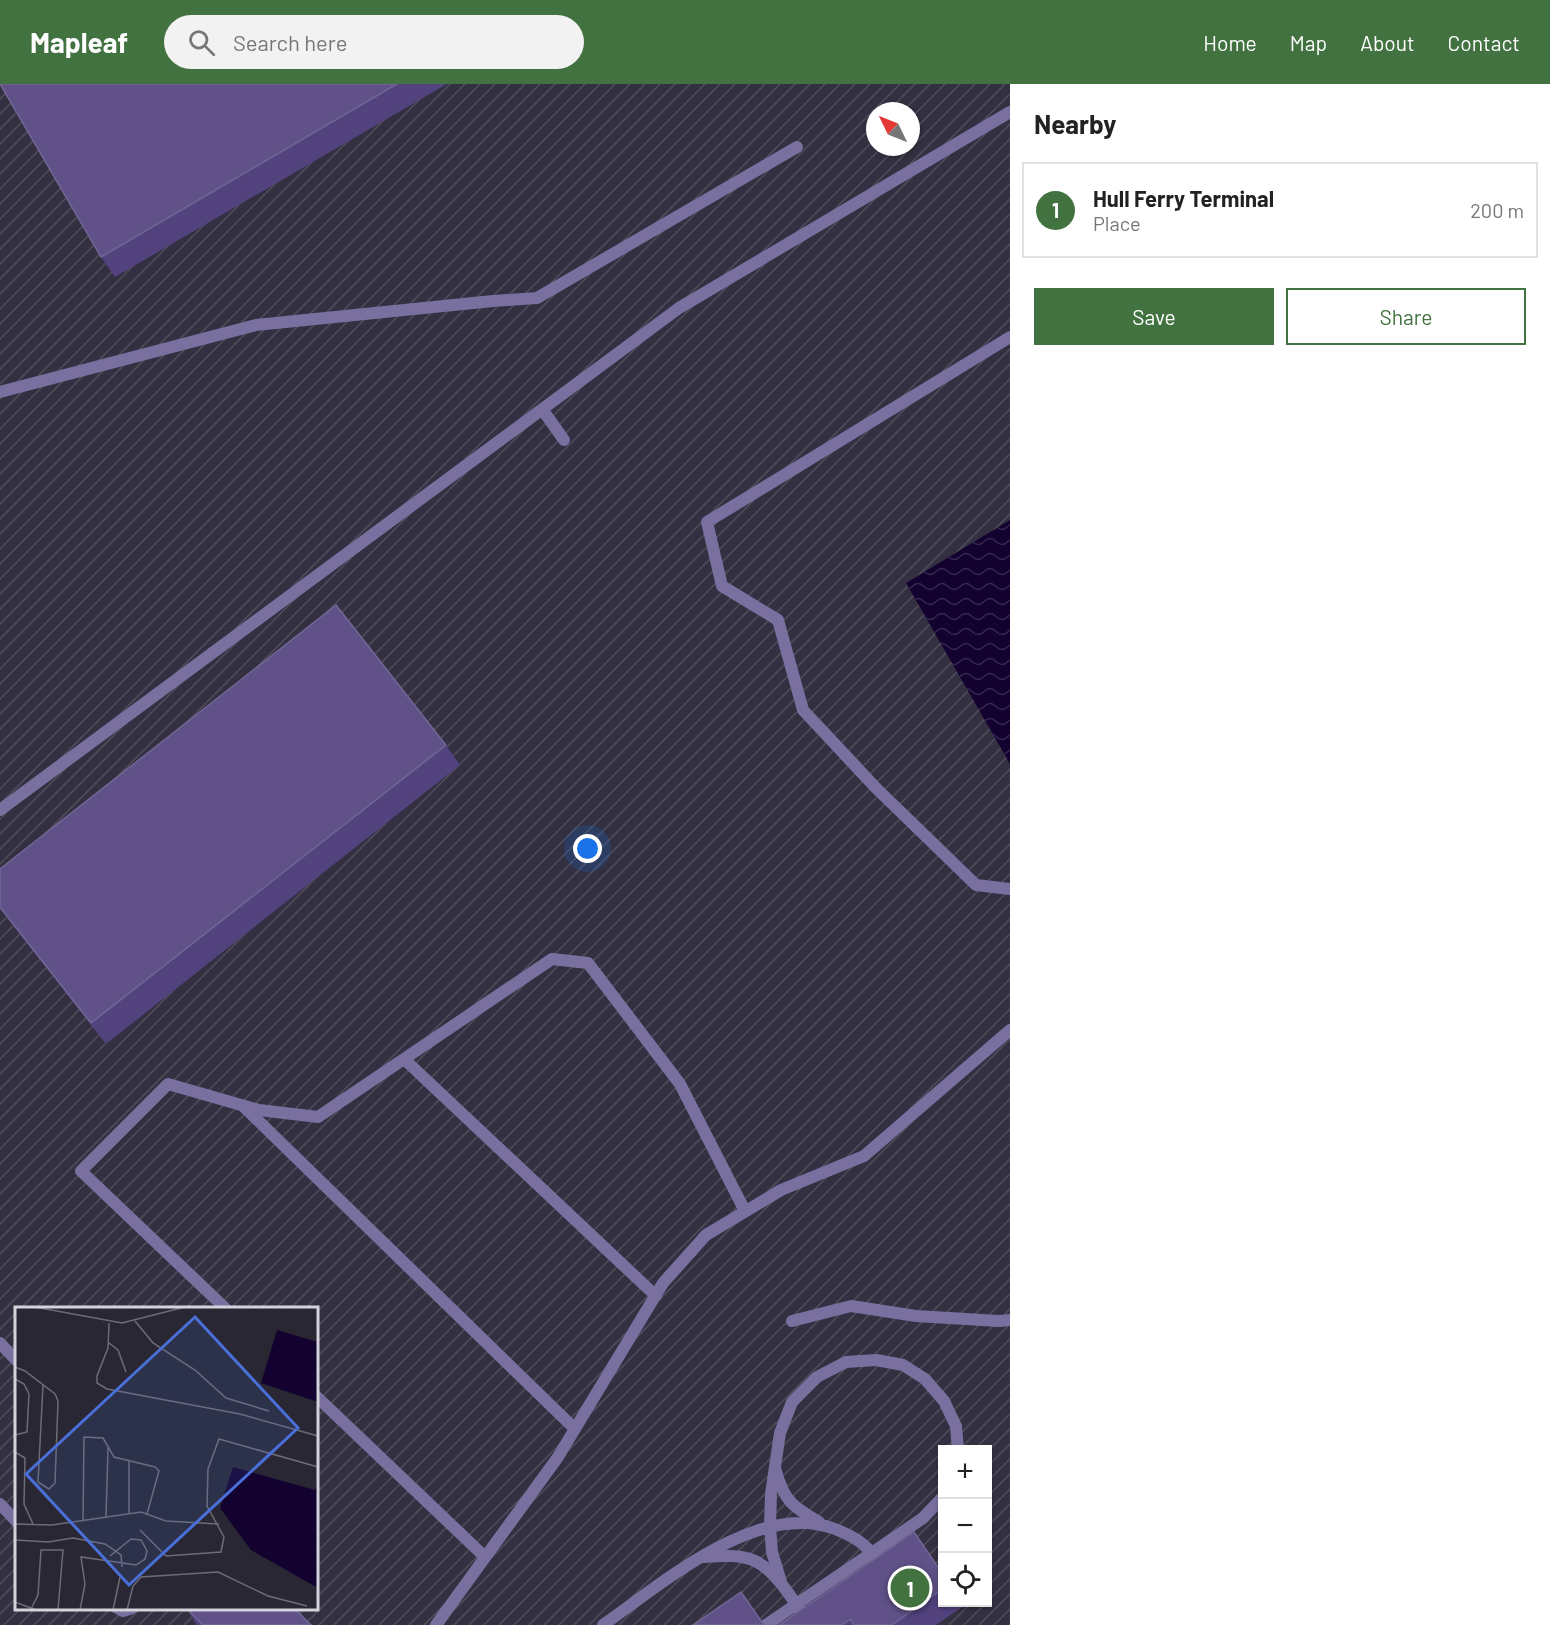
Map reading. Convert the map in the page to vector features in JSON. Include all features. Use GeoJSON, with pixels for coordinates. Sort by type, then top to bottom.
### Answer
{"type":"FeatureCollection","features":[{"type":"Feature","properties":{"kind":"lane"},"geometry":{"type":"LineString","coordinates":[[0,810],[679,308],[1010,112]]}},
{"type":"Feature","properties":{"kind":"lane"},"geometry":{"type":"LineString","coordinates":[[0,392],[256,325],[537,298],[797,147]]}},
{"type":"Feature","properties":{"kind":"lane"},"geometry":{"type":"LineString","coordinates":[[1010,337],[707,522],[722,585],[778,620],[803,710],[876,788],[976,885],[1010,889]]}},
{"type":"Feature","properties":{"kind":"lane"},"geometry":{"type":"LineString","coordinates":[[542,409],[564,440]]}},
{"type":"Feature","properties":{"kind":"lane"},"geometry":{"type":"LineString","coordinates":[[224,1307],[81,1171],[168,1084],[259,1110],[318,1117],[552,959],[588,963],[680,1084],[745,1211]]}},
{"type":"Feature","properties":{"kind":"lane"},"geometry":{"type":"LineString","coordinates":[[436,1625],[558,1456],[663,1283],[706,1235],[781,1190],[864,1156],[1010,1030]]}},
{"type":"Feature","properties":{"kind":"lane"},"geometry":{"type":"LineString","coordinates":[[404,1059],[656,1296]]}},
{"type":"Feature","properties":{"kind":"lane"},"geometry":{"type":"LineString","coordinates":[[243,1105],[575,1429]]}},
{"type":"Feature","properties":{"kind":"lane"},"geometry":{"type":"LineString","coordinates":[[792,1321],[851,1306],[916,1316],[999,1322],[1010,1320]]}},
{"type":"Feature","properties":{"kind":"lane"},"geometry":{"type":"LineString","coordinates":[[0,1343],[15,1359]]}},
{"type":"Feature","properties":{"kind":"lane"},"geometry":{"type":"LineString","coordinates":[[780,1582],[772,1552],[770,1526],[774,1464],[780,1433],[792,1402],[817,1377],[846,1362],[876,1360],[903,1365],[925,1379],[944,1401],[956,1426],[958,1445]]}},
{"type":"Feature","properties":{"kind":"lane"},"geometry":{"type":"LineString","coordinates":[[318,1398],[485,1557]]}},
{"type":"Feature","properties":{"kind":"lane"},"geometry":{"type":"LineString","coordinates":[[774,1464],[781,1489],[795,1509],[867,1546],[885,1570]]}},
{"type":"Feature","properties":{"kind":"lane"},"geometry":{"type":"LineString","coordinates":[[766,1625],[923,1518],[941,1499]]}},
{"type":"Feature","properties":{"kind":"lane"},"geometry":{"type":"LineString","coordinates":[[0,1504],[15,1520]]}},
{"type":"Feature","properties":{"kind":"lane"},"geometry":{"type":"LineString","coordinates":[[603,1625],[702,1557],[737,1537],[770,1526],[797,1522],[825,1525]]}},
{"type":"Feature","properties":{"kind":"lane"},"geometry":{"type":"LineString","coordinates":[[702,1557],[730,1556],[755,1561],[780,1582],[810,1625]]}},
{"type":"Feature","properties":{"kind":"shaded area"},"geometry":{"type":"Polygon","coordinates":[[[0,84],[1010,84],[1010,1625],[0,1625],[0,84]]]}},
{"type":"Feature","properties":{"kind":"water"},"geometry":{"type":"Polygon","coordinates":[[[1010,520],[1010,764],[906,583],[1010,520]]]}},
{"type":"Feature","properties":{"kind":"building"},"geometry":{"type":"Polygon","coordinates":[[[0,84],[397,84],[101,257],[0,84]]]}},
{"type":"Feature","properties":{"kind":"building"},"geometry":{"type":"Polygon","coordinates":[[[336,605],[446,745],[91,1023],[0,907],[0,869],[336,605]]]}},
{"type":"Feature","properties":{"kind":"building"},"geometry":{"type":"Polygon","coordinates":[[[914,1532],[938,1567],[938,1592],[892,1625],[854,1625],[850,1619],[842,1625],[779,1625],[914,1532]]]}},
{"type":"Feature","properties":{"kind":"building"},"geometry":{"type":"Polygon","coordinates":[[[741,1592],[764,1625],[693,1625],[741,1592]]]}},
{"type":"Feature","properties":{"kind":"building"},"geometry":{"type":"Polygon","coordinates":[[[188,1610],[296,1610],[311,1625],[203,1625],[188,1610]]]}},
{"type":"Feature","properties":{"kind":"place","name":"Hull Ferry Terminal"},"geometry":{"type":"Point","coordinates":[910,1588]}}]}
